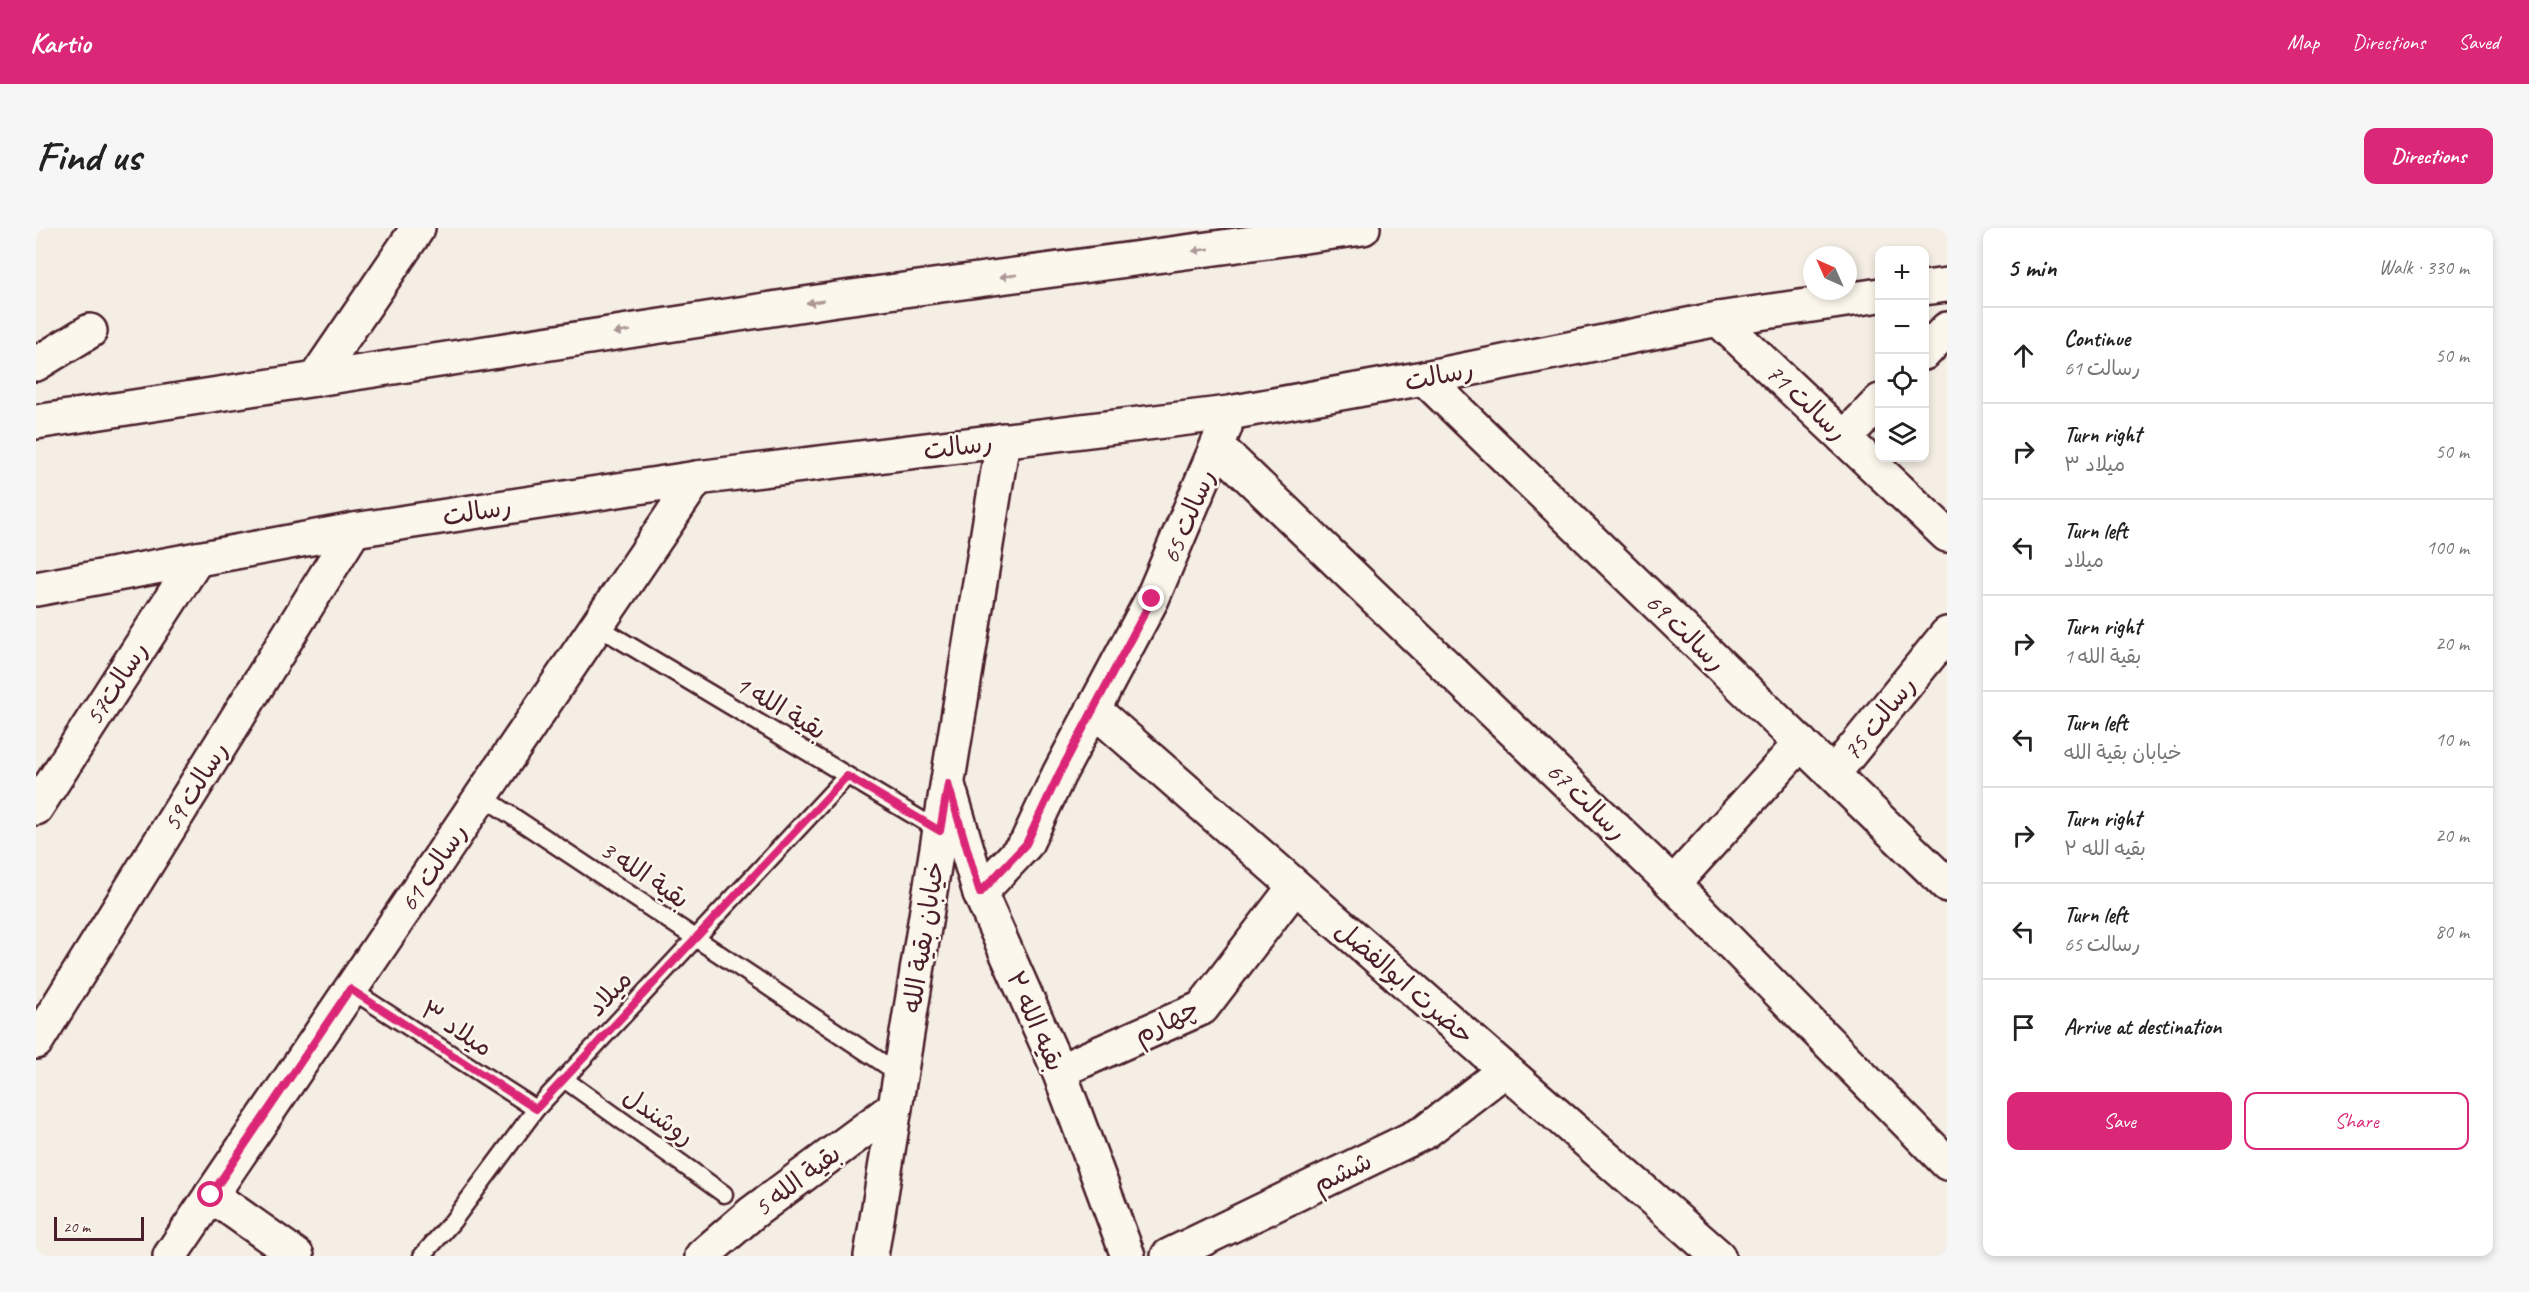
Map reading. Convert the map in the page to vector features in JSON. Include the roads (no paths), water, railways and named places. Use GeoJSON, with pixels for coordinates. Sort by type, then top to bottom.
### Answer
{"type":"FeatureCollection","features":[{"type":"Feature","properties":{"kind":"street"},"geometry":{"type":"LineString","coordinates":[[315,379],[418,228]]}},
{"type":"Feature","properties":{"kind":"street"},"geometry":{"type":"LineString","coordinates":[[36,422],[837,299],[1363,228]]}},
{"type":"Feature","properties":{"kind":"street"},"geometry":{"type":"LineString","coordinates":[[1929,287],[1947,285]]}},
{"type":"Feature","properties":{"kind":"street","name":"رسالت"},"geometry":{"type":"LineString","coordinates":[[40,594],[197,559],[354,530],[697,478],[1229,414],[1424,378],[1718,319],[1875,296]]}},
{"type":"Feature","properties":{"kind":"street","name":"رسالت 71"},"geometry":{"type":"LineString","coordinates":[[1718,319],[1947,535]]}},
{"type":"Feature","properties":{"kind":"street"},"geometry":{"type":"LineString","coordinates":[[1929,348],[1947,329]]}},
{"type":"Feature","properties":{"kind":"street"},"geometry":{"type":"LineString","coordinates":[[36,364],[90,331]]}},
{"type":"Feature","properties":{"kind":"street","name":"رسالت 69"},"geometry":{"type":"LineString","coordinates":[[1424,378],[1947,885]]}},
{"type":"Feature","properties":{"kind":"street"},"geometry":{"type":"LineString","coordinates":[[1844,438],[1875,406]]}},
{"type":"Feature","properties":{"kind":"street","name":"رسالت 65"},"geometry":{"type":"LineString","coordinates":[[980,893],[1026,844],[1093,709],[1152,599],[1218,447],[1229,414]]}},
{"type":"Feature","properties":{"kind":"street","name":"خیابان بقیة الله"},"geometry":{"type":"LineString","coordinates":[[871,1256],[1003,440]]}},
{"type":"Feature","properties":{"kind":"street","name":"رسالت 67"},"geometry":{"type":"LineString","coordinates":[[1218,447],[1673,884],[1947,1163]]}},
{"type":"Feature","properties":{"kind":"street","name":"رسالت 61"},"geometry":{"type":"LineString","coordinates":[[170,1256],[697,478]]}},
{"type":"Feature","properties":{"kind":"street","name":"رسالت 59"},"geometry":{"type":"LineString","coordinates":[[36,1042],[354,530]]}},
{"type":"Feature","properties":{"kind":"street","name":"رسالت57"},"geometry":{"type":"LineString","coordinates":[[36,808],[197,559]]}},
{"type":"Feature","properties":{"kind":"street","name":"رسالت 75"},"geometry":{"type":"LineString","coordinates":[[1833,774],[1945,642]]}},
{"type":"Feature","properties":{"kind":"street","name":"حضرت ابوالفضل"},"geometry":{"type":"LineString","coordinates":[[1093,709],[1718,1256]]}},
{"type":"Feature","properties":{"kind":"street"},"geometry":{"type":"LineString","coordinates":[[1673,884],[1801,743]]}},
{"type":"Feature","properties":{"kind":"street","name":"بقیه الله ۲"},"geometry":{"type":"LineString","coordinates":[[948,784],[980,893],[1059,1071],[1128,1256]]}},
{"type":"Feature","properties":{"kind":"street","name":"چهارم"},"geometry":{"type":"LineString","coordinates":[[1059,1071],[1202,1008],[1295,886]]}},
{"type":"Feature","properties":{"kind":"street","name":"ششم"},"geometry":{"type":"LineString","coordinates":[[1167,1256],[1425,1132],[1505,1070]]}},
{"type":"Feature","properties":{"kind":"street","name":"بقیة الله 5"},"geometry":{"type":"LineString","coordinates":[[702,1256],[752,1213],[895,1107]]}},
{"type":"Feature","properties":{"kind":"street"},"geometry":{"type":"LineString","coordinates":[[211,1195],[297,1256]]}},
{"type":"Feature","properties":{"kind":"lane","name":"بقیة الله 1"},"geometry":{"type":"LineString","coordinates":[[597,626],[940,831]]}},
{"type":"Feature","properties":{"kind":"lane","name":"میلاد"},"geometry":{"type":"LineString","coordinates":[[422,1256],[452,1222],[536,1109],[847,776]]}},
{"type":"Feature","properties":{"kind":"lane","name":"بقیة الله 3"},"geometry":{"type":"LineString","coordinates":[[482,796],[901,1075]]}},
{"type":"Feature","properties":{"kind":"lane","name":"میلاد ۳"},"geometry":{"type":"LineString","coordinates":[[350,989],[536,1109]]}},
{"type":"Feature","properties":{"kind":"lane","name":"روشندل"},"geometry":{"type":"LineString","coordinates":[[564,1079],[724,1194]]}}]}
